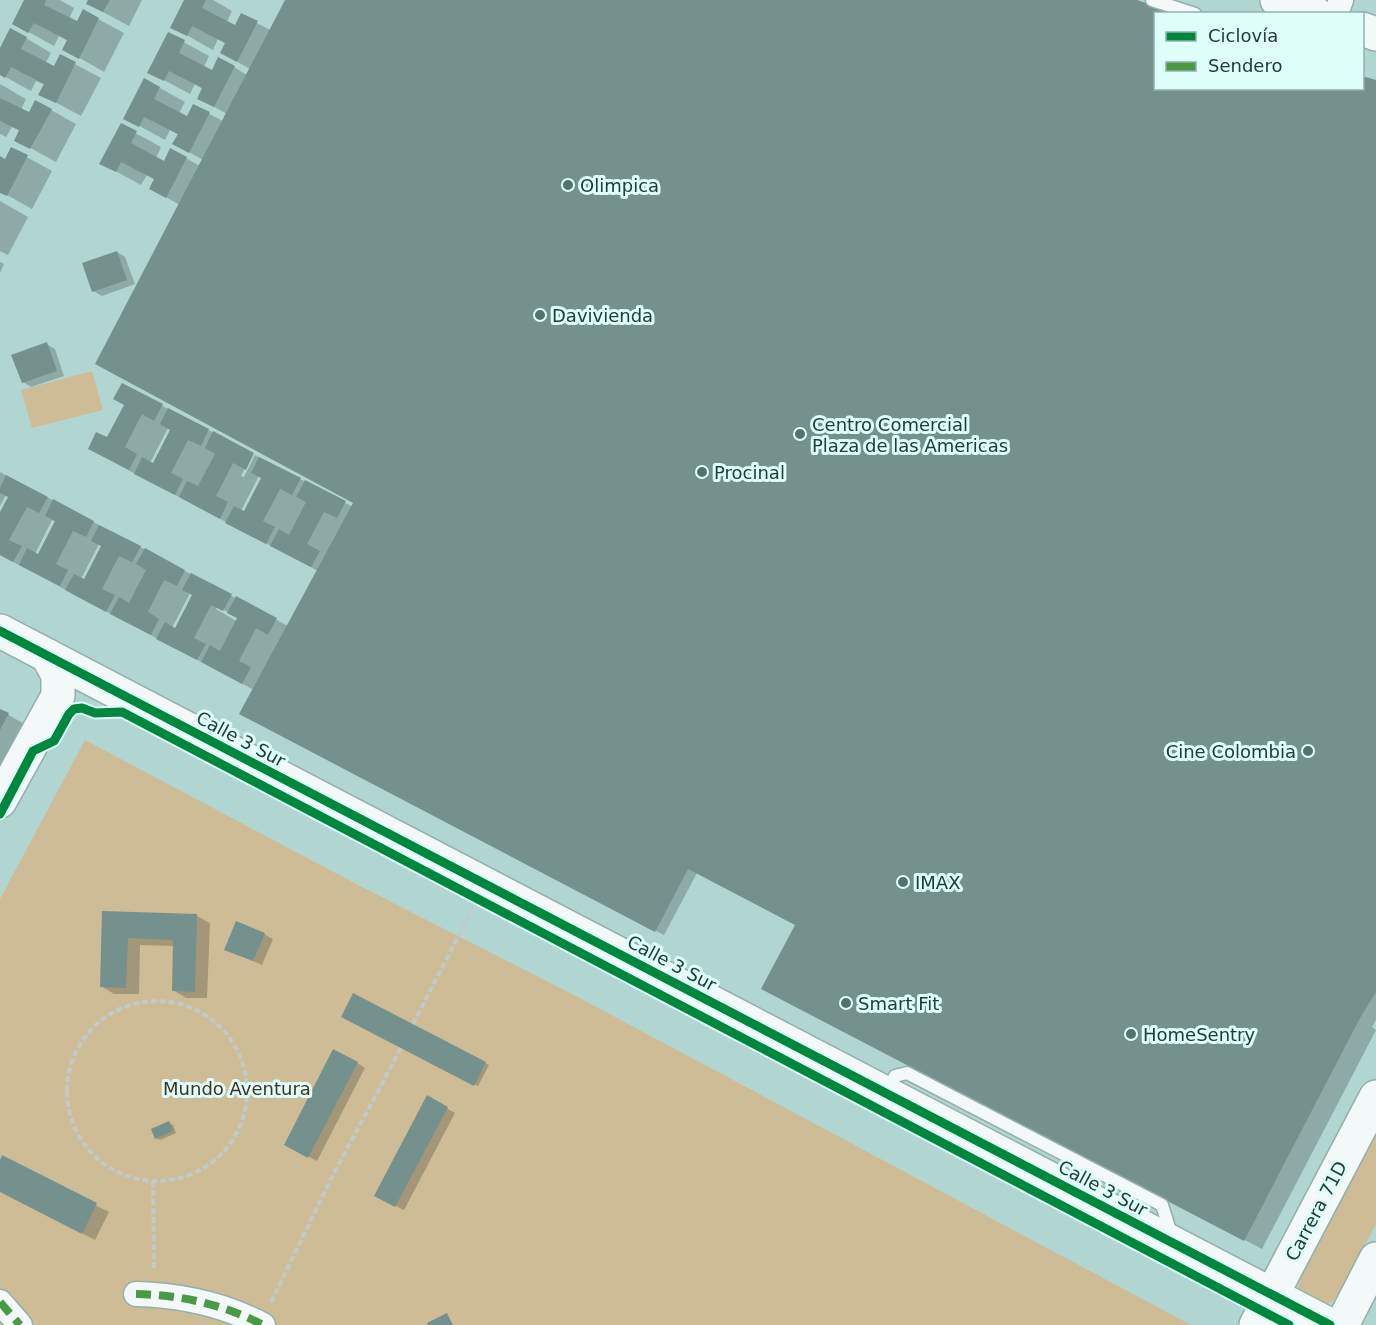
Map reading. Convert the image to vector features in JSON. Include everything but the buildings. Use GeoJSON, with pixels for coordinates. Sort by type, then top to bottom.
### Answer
{"type":"FeatureCollection","features":[{"type":"Feature","properties":{"kind":"street"},"geometry":{"type":"LineString","coordinates":[[1277,0],[1310,12]]}},
{"type":"Feature","properties":{"kind":"street","name":"Calle 3 Sur"},"geometry":{"type":"LineString","coordinates":[[0,631],[1330,1325]]}},
{"type":"Feature","properties":{"kind":"street"},"geometry":{"type":"LineString","coordinates":[[0,801],[58,696],[58,675],[47,656]]}},
{"type":"Feature","properties":{"kind":"street"},"geometry":{"type":"LineString","coordinates":[[58,696],[75,687],[87,684],[103,685]]}},
{"type":"Feature","properties":{"kind":"street","name":"Carrera 71D"},"geometry":{"type":"LineString","coordinates":[[1256,1325],[1376,1097]]}},
{"type":"Feature","properties":{"kind":"street"},"geometry":{"type":"LineString","coordinates":[[1342,1325],[1376,1259]]}},
{"type":"Feature","properties":{"kind":"street"},"geometry":{"type":"LineString","coordinates":[[145,1295],[183,1298],[212,1305],[261,1325]]}},
{"type":"Feature","properties":{"kind":"street"},"geometry":{"type":"LineString","coordinates":[[0,1302],[20,1325]]}},
{"type":"Feature","properties":{"kind":"lane"},"geometry":{"type":"LineString","coordinates":[[1152,0],[1189,12]]}},
{"type":"Feature","properties":{"kind":"path"},"geometry":{"type":"LineString","coordinates":[[413,1024],[485,885]]}},
{"type":"Feature","properties":{"kind":"path"},"geometry":{"type":"LineString","coordinates":[[160,1001],[192,1008],[207,1016],[231,1040],[244,1070],[247,1086],[243,1119],[227,1148],[215,1160],[187,1176],[153,1181],[121,1174],[93,1155],[82,1143],[74,1128],[66,1096],[67,1079],[77,1048],[98,1022],[127,1006],[160,1001]]}},
{"type":"Feature","properties":{"kind":"path"},"geometry":{"type":"LineString","coordinates":[[261,1325],[333,1175],[401,1048]]}},
{"type":"Feature","properties":{"kind":"path"},"geometry":{"type":"LineString","coordinates":[[145,1295],[153,1181]]}},
{"type":"Feature","properties":{"kind":"green space"},"geometry":{"type":"Polygon","coordinates":[[[92,371],[103,410],[32,428],[21,390],[92,371]]]}},
{"type":"Feature","properties":{"kind":"green space","name":"Mundo Aventura"},"geometry":{"type":"Polygon","coordinates":[[[85,740],[358,885],[574,995],[1191,1325],[0,1325],[0,899],[85,740]]]}},
{"type":"Feature","properties":{"kind":"green space"},"geometry":{"type":"Polygon","coordinates":[[[1376,1132],[1376,1224],[1337,1298],[1326,1305],[1303,1298],[1298,1286],[1300,1277],[1376,1132]]]}},
{"type":"Feature","properties":{"kind":"marked path"},"geometry":{"type":"LineString","coordinates":[[136,1294],[169,1296],[201,1302],[232,1311],[263,1325]]}},
{"type":"Feature","properties":{"kind":"marked path"},"geometry":{"type":"LineString","coordinates":[[0,1302],[20,1325]]}},
{"type":"Feature","properties":{"kind":"cycle path"},"geometry":{"type":"LineString","coordinates":[[0,631],[1330,1325]]}},
{"type":"Feature","properties":{"kind":"cycle path"},"geometry":{"type":"LineString","coordinates":[[0,814],[33,751],[54,741],[74,709],[82,708],[95,713],[122,712],[1289,1325]]}},
{"type":"Feature","properties":{"kind":"place","name":"Olimpica"},"geometry":{"type":"Point","coordinates":[568,185]}},
{"type":"Feature","properties":{"kind":"place","name":"Davivienda"},"geometry":{"type":"Point","coordinates":[540,315]}},
{"type":"Feature","properties":{"kind":"place","name":"Centro Comercial Plaza de las Americas"},"geometry":{"type":"Point","coordinates":[800,434]}},
{"type":"Feature","properties":{"kind":"place","name":"Procinal"},"geometry":{"type":"Point","coordinates":[702,472]}},
{"type":"Feature","properties":{"kind":"place","name":"Cine Colombia"},"geometry":{"type":"Point","coordinates":[1308,751]}},
{"type":"Feature","properties":{"kind":"place","name":"IMAX"},"geometry":{"type":"Point","coordinates":[903,882]}},
{"type":"Feature","properties":{"kind":"place","name":"Smart Fit"},"geometry":{"type":"Point","coordinates":[846,1003]}},
{"type":"Feature","properties":{"kind":"place","name":"HomeSentry"},"geometry":{"type":"Point","coordinates":[1131,1034]}}]}
